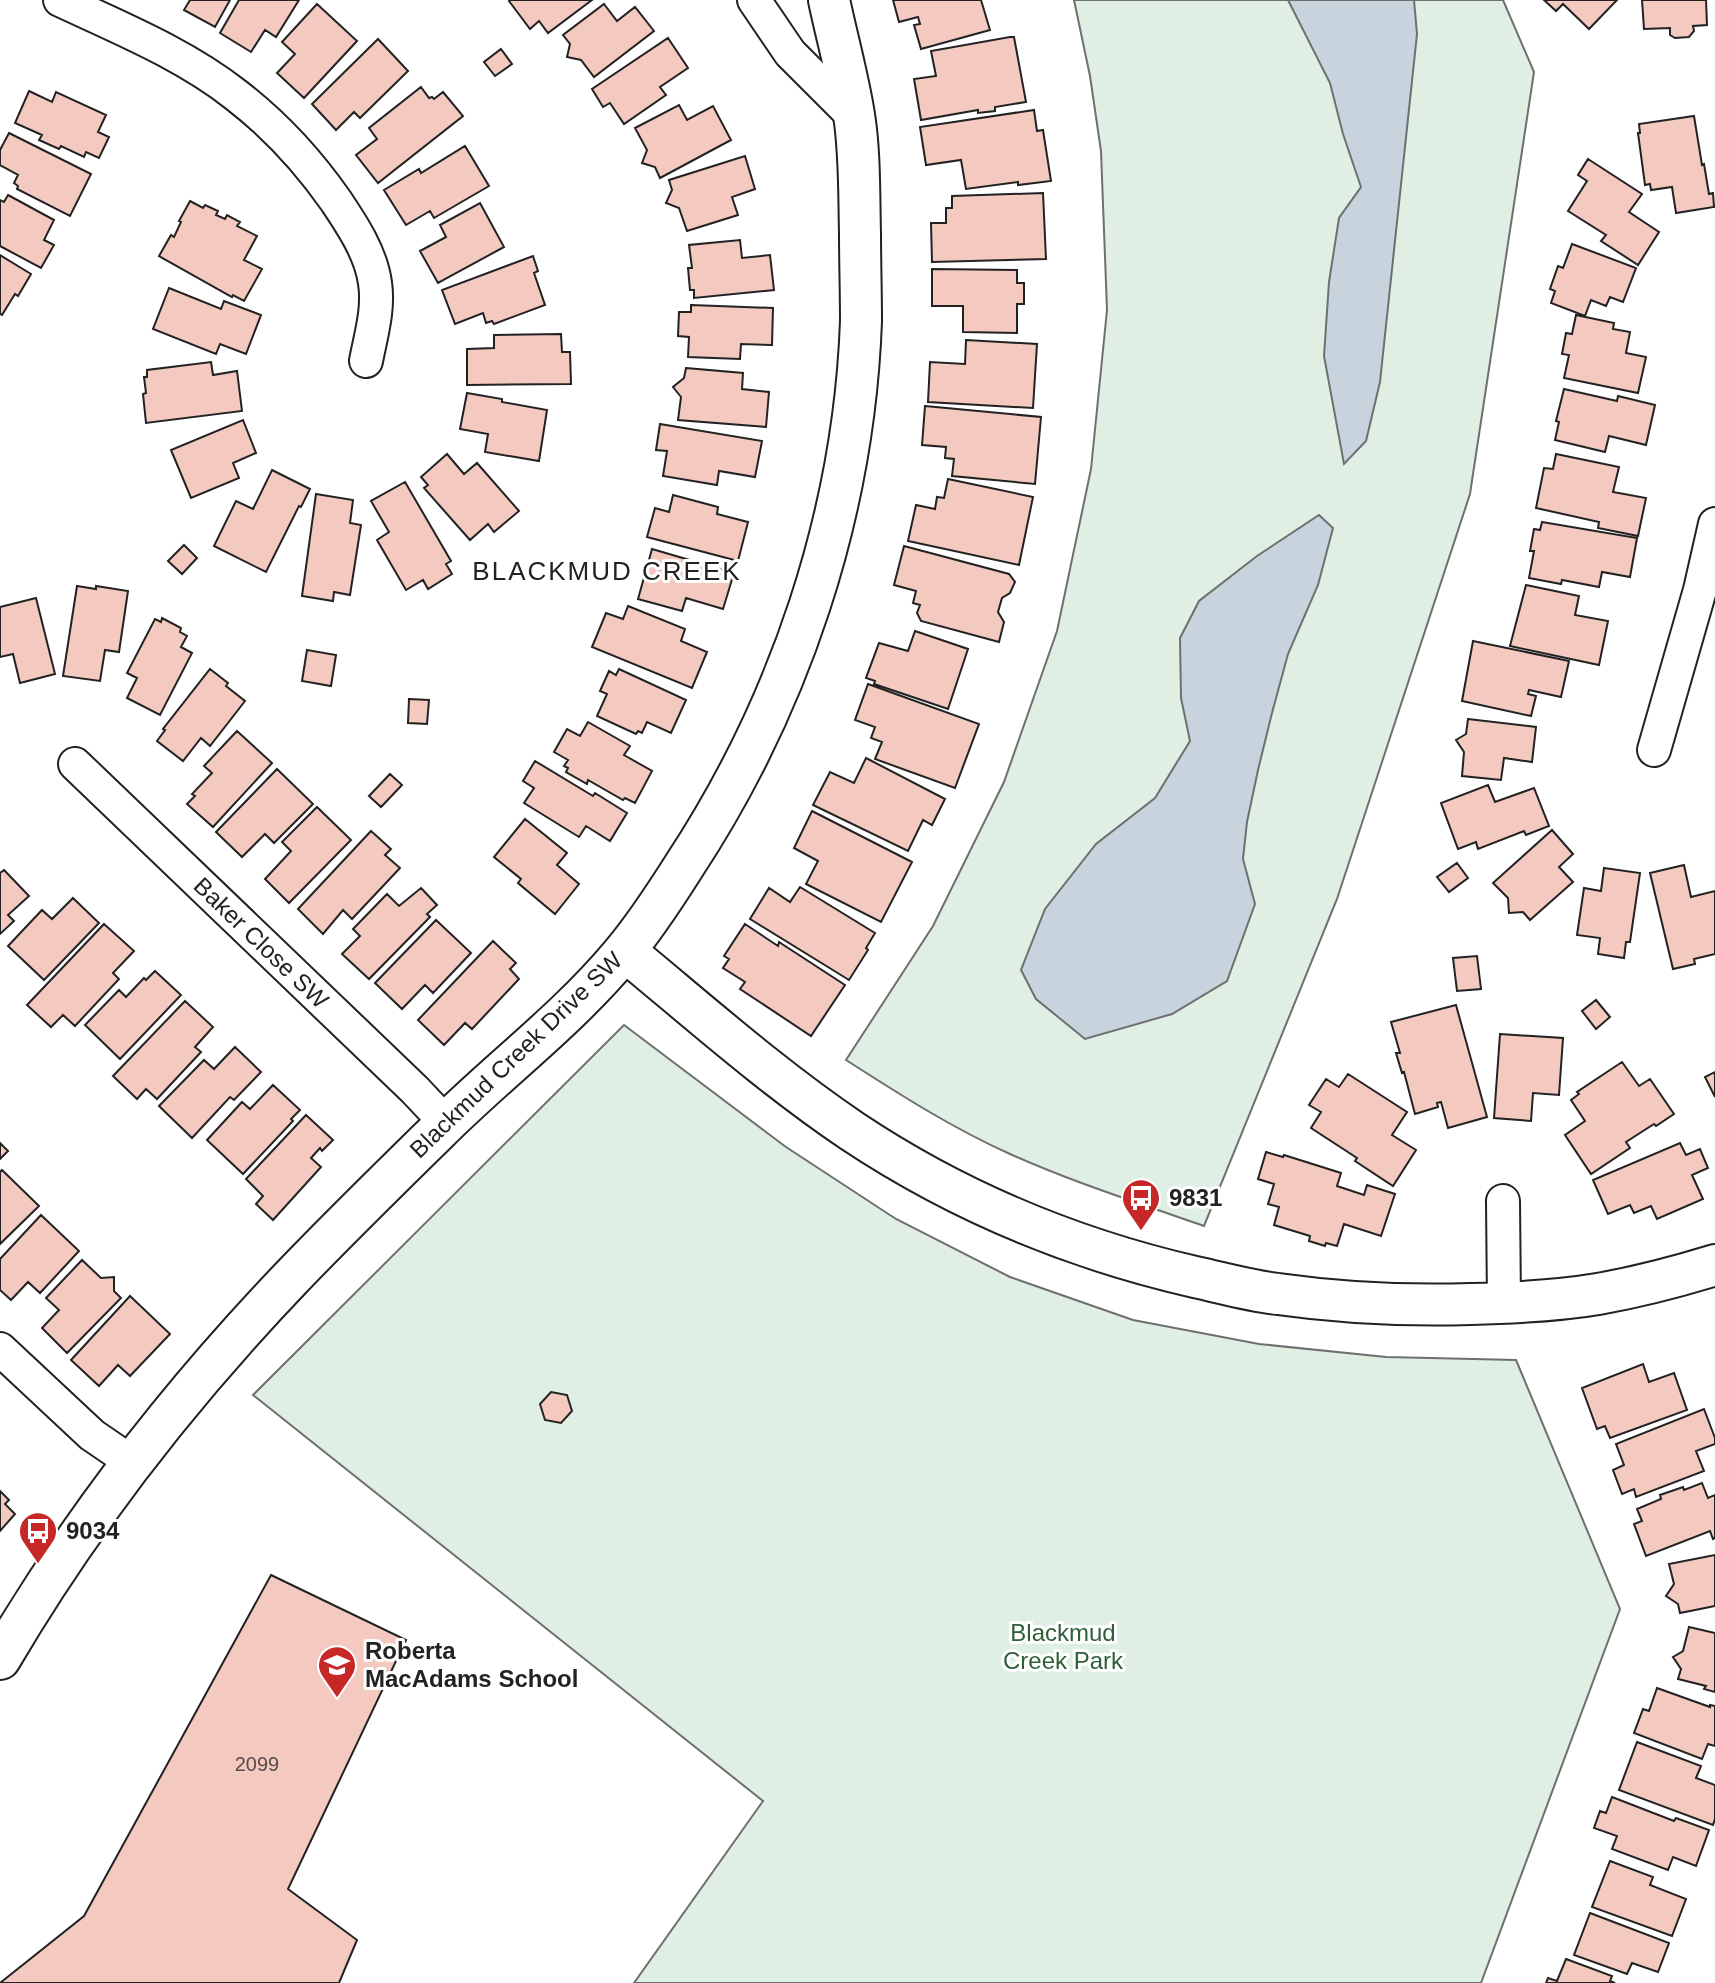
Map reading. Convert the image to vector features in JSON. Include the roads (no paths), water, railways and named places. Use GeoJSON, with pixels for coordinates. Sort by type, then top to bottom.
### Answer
{"type":"FeatureCollection","features":[{"type":"Feature","properties":{"kind":"street"},"geometry":{"type":"LineString","coordinates":[[60,0],[146,40],[202,73],[265,119],[298,152],[350,222],[375,279],[375,320],[366,361]]}},
{"type":"Feature","properties":{"kind":"street"},"geometry":{"type":"LineString","coordinates":[[754,0],[790,53],[855,118]]}},
{"type":"Feature","properties":{"kind":"street","name":"Blackmud Creek Drive SW"},"geometry":{"type":"LineString","coordinates":[[0,1659],[59,1566],[133,1463],[290,1279],[446,1123],[584,995],[625,951],[667,893],[740,773],[792,656],[819,577],[833,527],[851,426],[861,322],[859,191],[855,118],[829,0]]}},
{"type":"Feature","properties":{"kind":"street"},"geometry":{"type":"LineString","coordinates":[[1654,750],[1714,538]]}},
{"type":"Feature","properties":{"kind":"street","name":"Baker Close SW"},"geometry":{"type":"LineString","coordinates":[[75,764],[446,1123]]}},
{"type":"Feature","properties":{"kind":"street"},"geometry":{"type":"LineString","coordinates":[[625,951],[785,1083],[854,1132],[934,1180],[1006,1216],[1157,1268],[1274,1294],[1411,1304],[1504,1303],[1597,1294],[1648,1284],[1715,1265]]}},
{"type":"Feature","properties":{"kind":"street"},"geometry":{"type":"LineString","coordinates":[[1503,1201],[1504,1303]]}},
{"type":"Feature","properties":{"kind":"street"},"geometry":{"type":"LineString","coordinates":[[0,1349],[92,1435],[133,1463]]}},
{"type":"Feature","properties":{"kind":"place","name":"9831"},"geometry":{"type":"Point","coordinates":[1141,1232]}},
{"type":"Feature","properties":{"kind":"place","name":"9034"},"geometry":{"type":"Point","coordinates":[38,1565]}},
{"type":"Feature","properties":{"kind":"place","name":"Roberta MacAdams School"},"geometry":{"type":"Point","coordinates":[337,1699]}},
{"type":"Feature","properties":{"kind":"district","name":"BLACKMUD CREEK"},"geometry":{"type":"Point","coordinates":[607,571]}},
{"type":"Feature","properties":{"kind":"park label","name":"Blackmud Creek Park"},"geometry":{"type":"Point","coordinates":[1063,1647]}}]}
